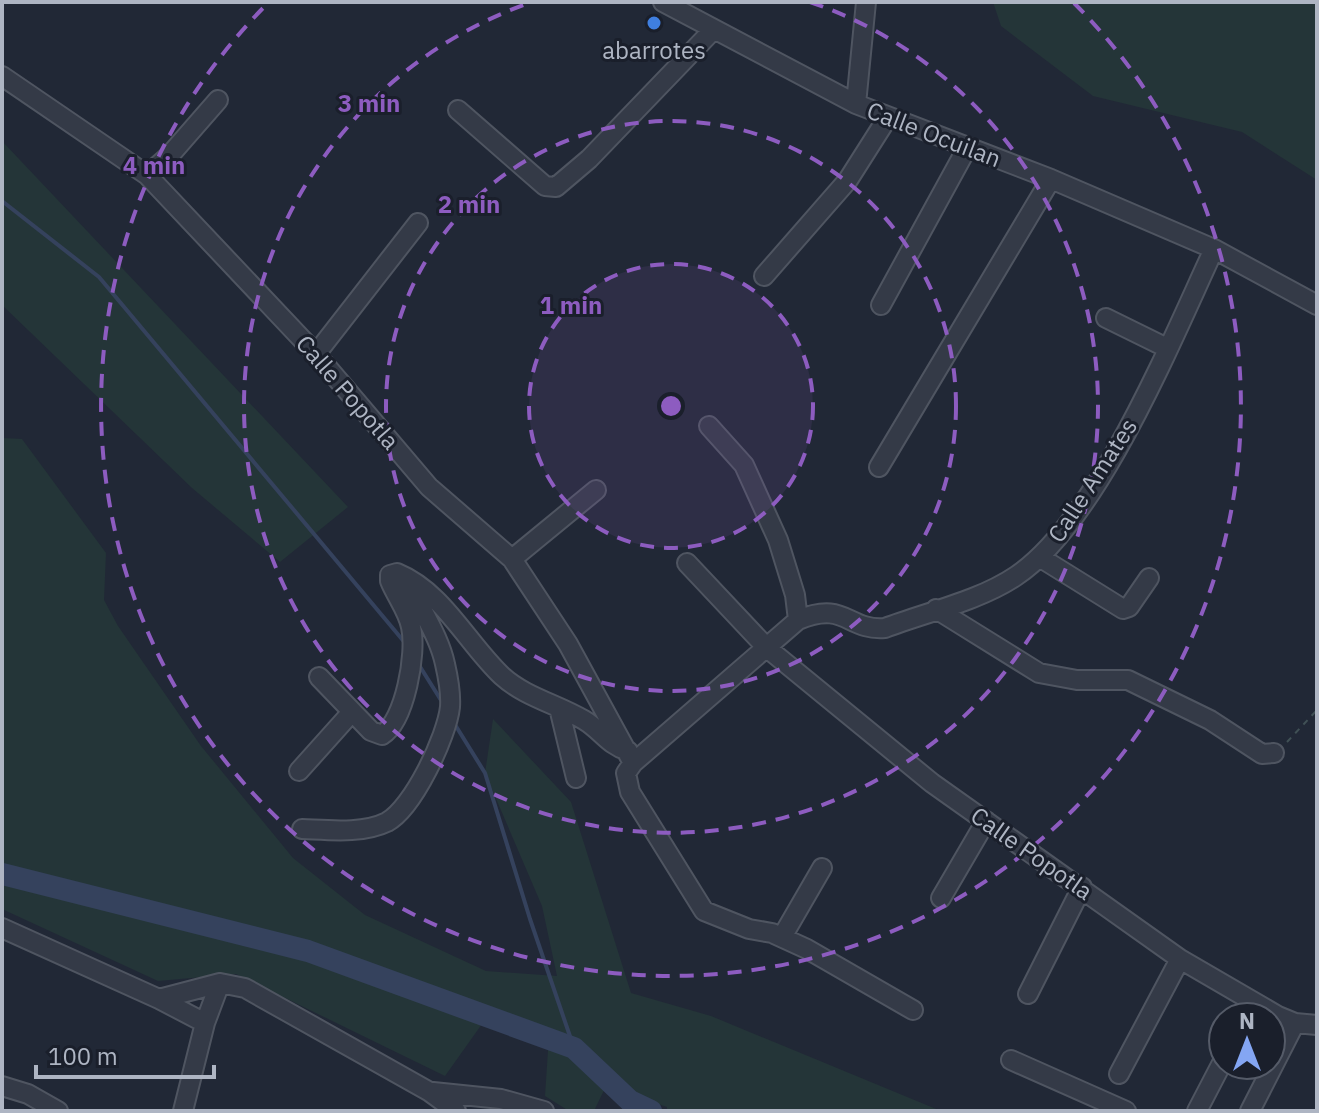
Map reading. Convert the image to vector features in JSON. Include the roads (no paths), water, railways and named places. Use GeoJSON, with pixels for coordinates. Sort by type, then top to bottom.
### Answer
{"type":"FeatureCollection","features":[{"type":"Feature","properties":{"kind":"street","name":"Calle Ocuilan"},"geometry":{"type":"LineString","coordinates":[[663,2],[856,104],[1051,179],[1214,249],[1317,305]]}},
{"type":"Feature","properties":{"kind":"street"},"geometry":{"type":"LineString","coordinates":[[856,104],[866,2]]}},
{"type":"Feature","properties":{"kind":"street"},"geometry":{"type":"LineString","coordinates":[[458,110],[545,186],[556,187],[589,159],[714,29]]}},
{"type":"Feature","properties":{"kind":"street","name":"Calle Popotla"},"geometry":{"type":"LineString","coordinates":[[2,76],[147,175],[316,354],[429,487],[512,559],[568,644],[631,757]]}},
{"type":"Feature","properties":{"kind":"street"},"geometry":{"type":"LineString","coordinates":[[147,175],[170,155],[218,100]]}},
{"type":"Feature","properties":{"kind":"street"},"geometry":{"type":"LineString","coordinates":[[764,276],[848,180],[888,117]]}},
{"type":"Feature","properties":{"kind":"street"},"geometry":{"type":"LineString","coordinates":[[881,305],[967,148]]}},
{"type":"Feature","properties":{"kind":"street"},"geometry":{"type":"LineString","coordinates":[[879,467],[1051,179]]}},
{"type":"Feature","properties":{"kind":"street"},"geometry":{"type":"LineString","coordinates":[[316,354],[418,223]]}},
{"type":"Feature","properties":{"kind":"street","name":"Calle Amates"},"geometry":{"type":"LineString","coordinates":[[798,620],[832,611],[876,629],[996,587],[1041,558],[1085,499],[1167,348],[1214,249]]}},
{"type":"Feature","properties":{"kind":"street"},"geometry":{"type":"LineString","coordinates":[[1106,318],[1167,348]]}},
{"type":"Feature","properties":{"kind":"street"},"geometry":{"type":"LineString","coordinates":[[709,426],[744,465],[778,540],[795,595],[798,620],[631,757],[626,783],[704,911],[737,925],[782,937],[913,1010]]}},
{"type":"Feature","properties":{"kind":"street"},"geometry":{"type":"LineString","coordinates":[[512,559],[596,490]]}},
{"type":"Feature","properties":{"kind":"street"},"geometry":{"type":"LineString","coordinates":[[1041,558],[1123,609],[1129,607],[1149,578]]}},
{"type":"Feature","properties":{"kind":"street","name":"Calle Popotla"},"geometry":{"type":"LineString","coordinates":[[687,563],[767,648],[932,783],[1082,887],[1238,1001]]}},
{"type":"Feature","properties":{"kind":"street"},"geometry":{"type":"LineString","coordinates":[[319,677],[351,713],[382,735],[394,723],[408,679],[412,631],[390,575],[397,573],[427,592],[502,676],[588,722],[608,742],[631,757]]}},
{"type":"Feature","properties":{"kind":"street"},"geometry":{"type":"LineString","coordinates":[[302,829],[363,828],[384,824],[399,815],[411,799],[444,729],[450,709],[445,661],[408,580]]}},
{"type":"Feature","properties":{"kind":"street"},"geometry":{"type":"LineString","coordinates":[[936,609],[1039,673],[1077,680],[1128,680],[1210,720],[1262,754],[1274,753]]}},
{"type":"Feature","properties":{"kind":"street"},"geometry":{"type":"LineString","coordinates":[[559,708],[576,778]]}},
{"type":"Feature","properties":{"kind":"street"},"geometry":{"type":"LineString","coordinates":[[299,771],[351,713]]}},
{"type":"Feature","properties":{"kind":"street"},"geometry":{"type":"LineString","coordinates":[[941,898],[986,821]]}},
{"type":"Feature","properties":{"kind":"street"},"geometry":{"type":"LineString","coordinates":[[782,937],[822,868]]}},
{"type":"Feature","properties":{"kind":"street"},"geometry":{"type":"LineString","coordinates":[[1028,994],[1082,887]]}},
{"type":"Feature","properties":{"kind":"street"},"geometry":{"type":"LineString","coordinates":[[2,928],[205,1023]]}},
{"type":"Feature","properties":{"kind":"street"},"geometry":{"type":"LineString","coordinates":[[1119,1074],[1180,959]]}},
{"type":"Feature","properties":{"kind":"street"},"geometry":{"type":"LineString","coordinates":[[159,999],[220,983],[245,988],[430,1092],[456,1111]]}},
{"type":"Feature","properties":{"kind":"street"},"geometry":{"type":"LineString","coordinates":[[183,1111],[205,1023],[220,983]]}},
{"type":"Feature","properties":{"kind":"street","name":"Calle Popotla"},"geometry":{"type":"LineString","coordinates":[[1287,1021],[1317,1025]]}},
{"type":"Feature","properties":{"kind":"street"},"geometry":{"type":"LineString","coordinates":[[1250,1111],[1295,1023]]}},
{"type":"Feature","properties":{"kind":"street"},"geometry":{"type":"LineString","coordinates":[[1011,1060],[1126,1111]]}},
{"type":"Feature","properties":{"kind":"street"},"geometry":{"type":"LineString","coordinates":[[1197,1111],[1213,1081]]}},
{"type":"Feature","properties":{"kind":"street"},"geometry":{"type":"LineString","coordinates":[[2,1086],[28,1094],[58,1111]]}},
{"type":"Feature","properties":{"kind":"street"},"geometry":{"type":"LineString","coordinates":[[430,1092],[477,1104],[511,1101],[544,1111]]}},
{"type":"Feature","properties":{"kind":"waterway"},"geometry":{"type":"LineString","coordinates":[[2,201],[99,277],[406,644]]}},
{"type":"Feature","properties":{"kind":"waterway"},"geometry":{"type":"LineString","coordinates":[[419,665],[444,705]]}},
{"type":"Feature","properties":{"kind":"waterway"},"geometry":{"type":"LineString","coordinates":[[454,723],[485,773],[574,1048]]}},
{"type":"Feature","properties":{"kind":"waterway"},"geometry":{"type":"LineString","coordinates":[[2,874],[308,951],[574,1048],[630,1101],[651,1111]]}},
{"type":"Feature","properties":{"kind":"place","name":"abarrotes"},"geometry":{"type":"Point","coordinates":[654,23]}}]}
